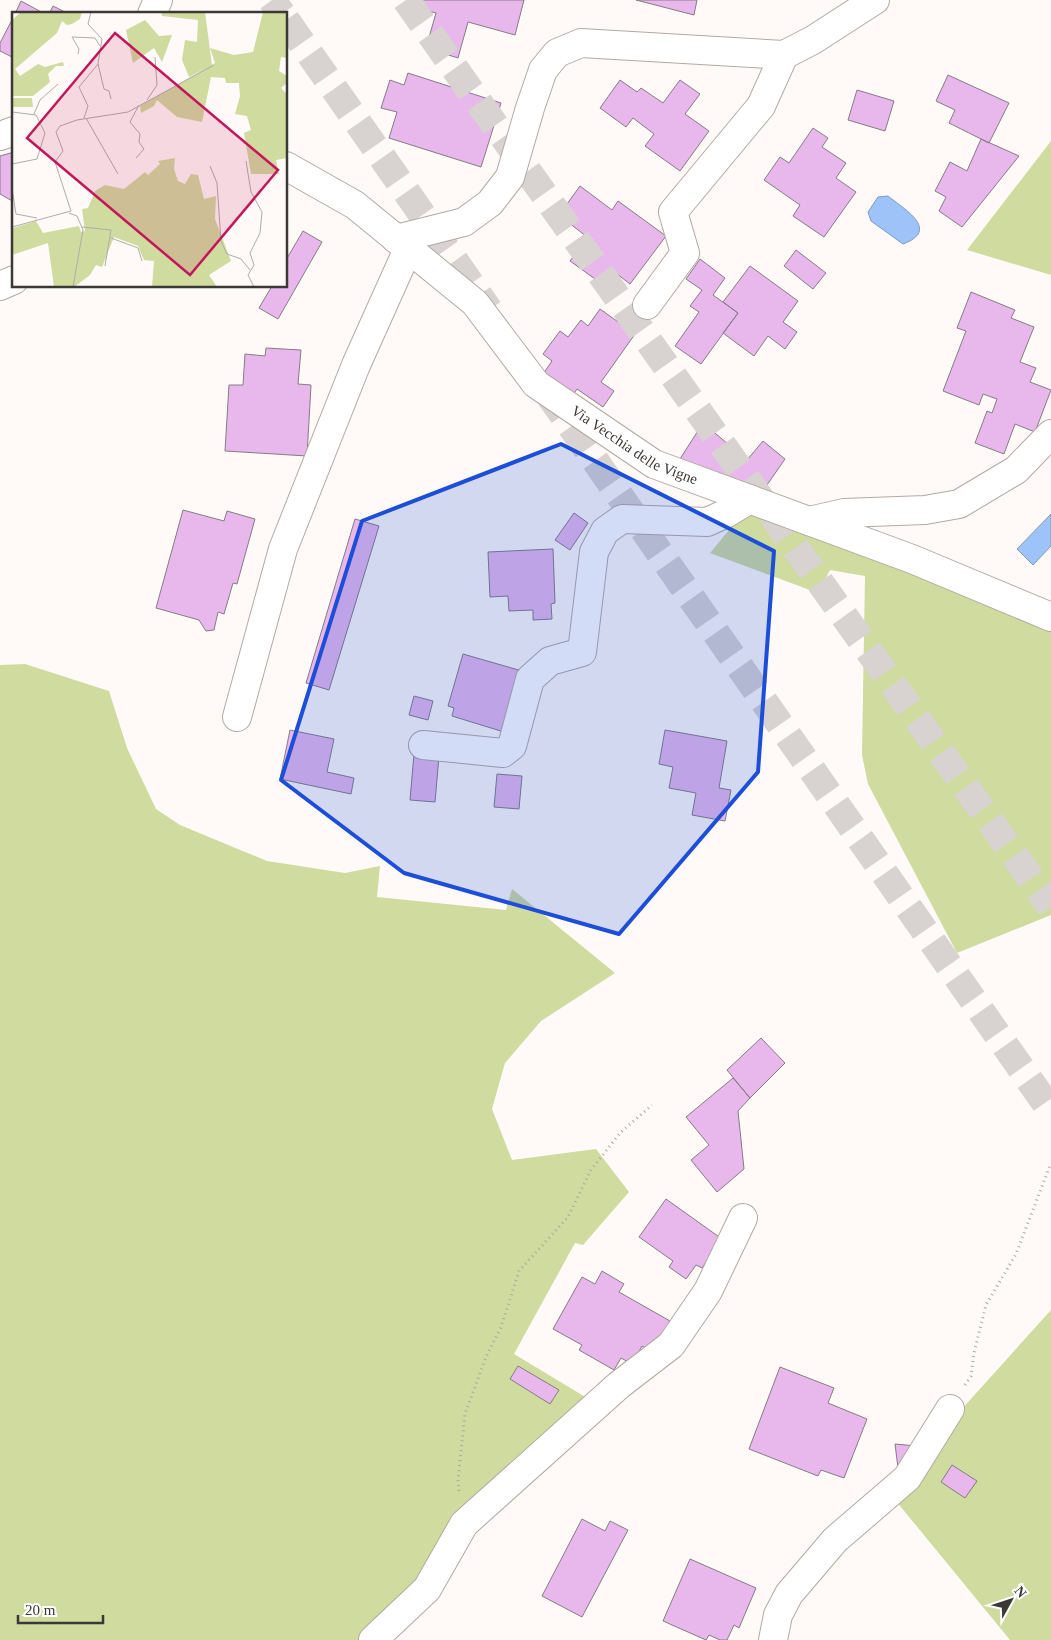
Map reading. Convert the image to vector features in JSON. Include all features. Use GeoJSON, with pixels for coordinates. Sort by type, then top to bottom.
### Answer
{"type":"FeatureCollection","features":[{"type":"Feature","properties":{"kind":"street"},"geometry":{"type":"LineString","coordinates":[[153,12],[158,0]]}},
{"type":"Feature","properties":{"kind":"street"},"geometry":{"type":"LineString","coordinates":[[237,717],[283,549],[402,244],[464,222],[490,204],[510,177],[543,70],[557,53],[581,43],[784,55],[813,40],[875,0]]}},
{"type":"Feature","properties":{"kind":"street"},"geometry":{"type":"LineString","coordinates":[[647,305],[685,253],[673,212],[761,106],[784,55]]}},
{"type":"Feature","properties":{"kind":"street"},"geometry":{"type":"LineString","coordinates":[[0,136],[12,132]]}},
{"type":"Feature","properties":{"kind":"street","name":"Via Vecchia delle Vigne"},"geometry":{"type":"LineString","coordinates":[[288,167],[354,205],[475,303],[536,384],[654,464],[912,559],[1051,617]]}},
{"type":"Feature","properties":{"kind":"street"},"geometry":{"type":"LineString","coordinates":[[0,286],[12,281]]}},
{"type":"Feature","properties":{"kind":"street"},"geometry":{"type":"LineString","coordinates":[[809,521],[844,514],[925,510],[959,504],[1016,470],[1051,434]]}},
{"type":"Feature","properties":{"kind":"street"},"geometry":{"type":"LineString","coordinates":[[423,745],[502,753],[512,746],[530,679],[550,661],[582,652],[594,552],[605,530],[622,519],[706,522],[726,514],[750,499]]}},
{"type":"Feature","properties":{"kind":"street"},"geometry":{"type":"LineString","coordinates":[[373,1640],[427,1589],[464,1524],[619,1385],[670,1345],[708,1291],[743,1218]]}},
{"type":"Feature","properties":{"kind":"street"},"geometry":{"type":"LineString","coordinates":[[773,1640],[778,1615],[789,1594],[835,1540],[907,1478],[950,1409]]}},
{"type":"Feature","properties":{"kind":"path"},"geometry":{"type":"LineString","coordinates":[[464,1524],[458,1480],[465,1414],[486,1357],[501,1327],[519,1271],[568,1217],[591,1170],[620,1133],[652,1106]]}},
{"type":"Feature","properties":{"kind":"path"},"geometry":{"type":"LineString","coordinates":[[950,1409],[971,1376],[974,1353],[986,1305],[1016,1254],[1051,1163]]}},
{"type":"Feature","properties":{"kind":"highlighted area"},"geometry":{"type":"Polygon","coordinates":[[[561,444],[774,551],[758,772],[619,934],[404,873],[281,780],[362,521],[561,444]]]}},
{"type":"Feature","properties":{"kind":"green space"},"geometry":{"type":"Polygon","coordinates":[[[1051,141],[1051,275],[967,250],[1051,141]]]}},
{"type":"Feature","properties":{"kind":"green space"},"geometry":{"type":"Polygon","coordinates":[[[749,506],[1051,629],[1051,915],[957,953],[868,784],[862,755],[865,576],[830,570],[818,593],[710,553],[749,506]]]}},
{"type":"Feature","properties":{"kind":"green space"},"geometry":{"type":"Polygon","coordinates":[[[25,664],[109,691],[127,748],[156,809],[180,825],[267,861],[345,873],[380,866],[377,897],[506,910],[512,889],[615,973],[541,1021],[505,1063],[492,1109],[512,1160],[596,1149],[629,1192],[583,1245],[575,1243],[514,1354],[592,1401],[470,1510],[452,1514],[439,1550],[418,1580],[361,1640],[0,1640],[0,665],[25,664]]]}},
{"type":"Feature","properties":{"kind":"green space"},"geometry":{"type":"Polygon","coordinates":[[[1051,1310],[1051,1640],[1010,1640],[896,1501],[960,1411],[1051,1310]]]}},
{"type":"Feature","properties":{"kind":"water"},"geometry":{"type":"Polygon","coordinates":[[[888,196],[910,213],[919,226],[919,232],[914,238],[903,244],[871,221],[868,212],[878,197],[888,196]]]}},
{"type":"Feature","properties":{"kind":"water"},"geometry":{"type":"Polygon","coordinates":[[[1051,514],[1051,546],[1033,565],[1017,549],[1051,514]]]}},
{"type":"Feature","properties":{"kind":"building"},"geometry":{"type":"Polygon","coordinates":[[[414,0],[524,0],[515,35],[468,22],[458,58],[426,48],[436,13],[412,7],[414,0]]]}},
{"type":"Feature","properties":{"kind":"building"},"geometry":{"type":"Polygon","coordinates":[[[636,0],[697,0],[694,15],[636,0]]]}},
{"type":"Feature","properties":{"kind":"building"},"geometry":{"type":"Polygon","coordinates":[[[21,1],[41,12],[16,12],[21,1]]]}},
{"type":"Feature","properties":{"kind":"building"},"geometry":{"type":"Polygon","coordinates":[[[53,6],[65,12],[50,12],[53,6]]]}},
{"type":"Feature","properties":{"kind":"building"},"geometry":{"type":"Polygon","coordinates":[[[12,20],[12,57],[0,51],[0,43],[12,20]]]}},
{"type":"Feature","properties":{"kind":"building"},"geometry":{"type":"Polygon","coordinates":[[[408,73],[501,103],[481,167],[389,138],[397,112],[381,108],[390,80],[404,85],[408,73]]]}},
{"type":"Feature","properties":{"kind":"building"},"geometry":{"type":"Polygon","coordinates":[[[948,75],[1009,103],[989,143],[949,123],[955,110],[936,101],[948,75]]]}},
{"type":"Feature","properties":{"kind":"building"},"geometry":{"type":"Polygon","coordinates":[[[620,80],[637,92],[641,88],[663,103],[680,80],[700,94],[685,114],[709,131],[680,171],[645,146],[654,134],[633,118],[626,127],[600,108],[620,80]]]}},
{"type":"Feature","properties":{"kind":"building"},"geometry":{"type":"Polygon","coordinates":[[[857,90],[894,101],[885,131],[848,120],[857,90]]]}},
{"type":"Feature","properties":{"kind":"building"},"geometry":{"type":"Polygon","coordinates":[[[813,128],[828,138],[822,147],[846,163],[836,178],[856,192],[824,237],[793,216],[800,205],[764,180],[780,157],[789,163],[813,128]]]}},
{"type":"Feature","properties":{"kind":"building"},"geometry":{"type":"Polygon","coordinates":[[[981,139],[1019,156],[962,227],[939,211],[946,197],[935,191],[950,162],[967,171],[981,139]]]}},
{"type":"Feature","properties":{"kind":"building"},"geometry":{"type":"Polygon","coordinates":[[[12,153],[12,201],[0,194],[0,156],[12,153]]]}},
{"type":"Feature","properties":{"kind":"building"},"geometry":{"type":"Polygon","coordinates":[[[580,186],[612,210],[618,201],[666,236],[630,284],[612,270],[602,284],[570,261],[587,237],[559,215],[580,186]]]}},
{"type":"Feature","properties":{"kind":"building"},"geometry":{"type":"Polygon","coordinates":[[[303,231],[322,242],[278,319],[259,308],[271,288],[288,288],[288,257],[303,231]]]}},
{"type":"Feature","properties":{"kind":"building"},"geometry":{"type":"Polygon","coordinates":[[[796,250],[826,273],[813,289],[784,266],[796,250]]]}},
{"type":"Feature","properties":{"kind":"building"},"geometry":{"type":"Polygon","coordinates":[[[700,259],[725,278],[713,295],[738,313],[701,364],[675,346],[699,312],[690,306],[702,290],[686,279],[700,259]]]}},
{"type":"Feature","properties":{"kind":"building"},"geometry":{"type":"Polygon","coordinates":[[[750,266],[798,301],[783,322],[797,332],[785,349],[768,336],[754,356],[723,333],[738,313],[723,302],[750,266]]]}},
{"type":"Feature","properties":{"kind":"building"},"geometry":{"type":"Polygon","coordinates":[[[971,292],[1015,310],[1011,318],[1034,327],[1020,362],[1036,368],[1030,382],[1051,390],[1035,432],[1015,424],[1004,454],[975,443],[987,411],[992,413],[997,399],[983,394],[979,405],[943,391],[966,331],[957,328],[971,292]]]}},
{"type":"Feature","properties":{"kind":"building"},"geometry":{"type":"Polygon","coordinates":[[[600,309],[635,334],[601,382],[614,391],[603,407],[577,389],[571,398],[541,377],[552,361],[543,354],[560,331],[568,337],[581,320],[588,326],[600,309]]]}},
{"type":"Feature","properties":{"kind":"building"},"geometry":{"type":"Polygon","coordinates":[[[266,348],[301,350],[298,384],[311,385],[307,456],[225,451],[229,385],[243,385],[245,354],[265,356],[266,348]]]}},
{"type":"Feature","properties":{"kind":"building"},"geometry":{"type":"Polygon","coordinates":[[[703,423],[747,460],[763,441],[785,459],[758,498],[678,462],[703,423]]]}},
{"type":"Feature","properties":{"kind":"building"},"geometry":{"type":"Polygon","coordinates":[[[183,510],[224,521],[227,511],[255,519],[237,584],[233,583],[224,614],[218,612],[214,630],[206,631],[199,620],[156,608],[183,510]]]}},
{"type":"Feature","properties":{"kind":"building"},"geometry":{"type":"Polygon","coordinates":[[[574,513],[588,523],[570,550],[555,540],[574,513]]]}},
{"type":"Feature","properties":{"kind":"building"},"geometry":{"type":"Polygon","coordinates":[[[355,519],[379,526],[329,690],[306,683],[355,519]]]}},
{"type":"Feature","properties":{"kind":"building"},"geometry":{"type":"Polygon","coordinates":[[[553,549],[555,603],[551,604],[552,619],[533,620],[533,610],[509,611],[508,596],[490,597],[488,552],[553,549]]]}},
{"type":"Feature","properties":{"kind":"building"},"geometry":{"type":"Polygon","coordinates":[[[463,654],[522,671],[504,732],[452,716],[454,708],[448,706],[463,654]]]}},
{"type":"Feature","properties":{"kind":"building"},"geometry":{"type":"Polygon","coordinates":[[[414,696],[433,701],[428,720],[409,715],[414,696]]]}},
{"type":"Feature","properties":{"kind":"building"},"geometry":{"type":"Polygon","coordinates":[[[290,730],[334,739],[327,772],[354,778],[351,794],[280,779],[290,730]]]}},
{"type":"Feature","properties":{"kind":"building"},"geometry":{"type":"Polygon","coordinates":[[[665,730],[727,741],[719,788],[731,790],[725,821],[692,815],[696,793],[669,788],[673,767],[659,764],[665,730]]]}},
{"type":"Feature","properties":{"kind":"building"},"geometry":{"type":"Polygon","coordinates":[[[414,754],[439,756],[435,802],[410,800],[414,754]]]}},
{"type":"Feature","properties":{"kind":"building"},"geometry":{"type":"Polygon","coordinates":[[[497,774],[522,776],[519,809],[494,807],[497,774]]]}},
{"type":"Feature","properties":{"kind":"building"},"geometry":{"type":"Polygon","coordinates":[[[761,1038],[785,1063],[750,1098],[727,1070],[761,1038]]]}},
{"type":"Feature","properties":{"kind":"building"},"geometry":{"type":"Polygon","coordinates":[[[733,1078],[750,1098],[738,1111],[744,1169],[717,1192],[691,1160],[709,1145],[686,1117],[733,1078]]]}},
{"type":"Feature","properties":{"kind":"building"},"geometry":{"type":"Polygon","coordinates":[[[666,1199],[722,1239],[702,1268],[696,1265],[686,1279],[669,1267],[673,1261],[639,1237],[666,1199]]]}},
{"type":"Feature","properties":{"kind":"building"},"geometry":{"type":"Polygon","coordinates":[[[602,1271],[624,1284],[619,1292],[670,1321],[653,1352],[642,1346],[632,1364],[621,1358],[614,1370],[579,1350],[582,1345],[553,1329],[582,1277],[595,1284],[602,1271]]]}},
{"type":"Feature","properties":{"kind":"building"},"geometry":{"type":"Polygon","coordinates":[[[518,1366],[559,1390],[550,1404],[510,1379],[518,1366]]]}},
{"type":"Feature","properties":{"kind":"building"},"geometry":{"type":"Polygon","coordinates":[[[780,1367],[834,1388],[828,1403],[867,1419],[844,1478],[821,1470],[818,1476],[749,1449],[780,1367]]]}},
{"type":"Feature","properties":{"kind":"building"},"geometry":{"type":"Polygon","coordinates":[[[895,1444],[917,1446],[898,1468],[895,1444]]]}},
{"type":"Feature","properties":{"kind":"building"},"geometry":{"type":"Polygon","coordinates":[[[952,1465],[977,1481],[965,1498],[941,1482],[952,1465]]]}},
{"type":"Feature","properties":{"kind":"building"},"geometry":{"type":"Polygon","coordinates":[[[582,1519],[605,1531],[610,1521],[628,1530],[582,1617],[542,1596],[582,1519]]]}},
{"type":"Feature","properties":{"kind":"building"},"geometry":{"type":"Polygon","coordinates":[[[690,1559],[756,1588],[739,1628],[734,1625],[727,1640],[720,1640],[709,1635],[706,1640],[663,1621],[690,1559]]]}},
{"type":"Feature","properties":{"kind":"tunnel"},"geometry":{"type":"LineString","coordinates":[[272,0],[281,12]]}},
{"type":"Feature","properties":{"kind":"tunnel"},"geometry":{"type":"LineString","coordinates":[[406,0],[1051,907]]}},
{"type":"Feature","properties":{"kind":"tunnel"},"geometry":{"type":"LineString","coordinates":[[288,23],[489,310]]}},
{"type":"Feature","properties":{"kind":"tunnel"},"geometry":{"type":"LineString","coordinates":[[547,392],[1051,1111]]}}]}
